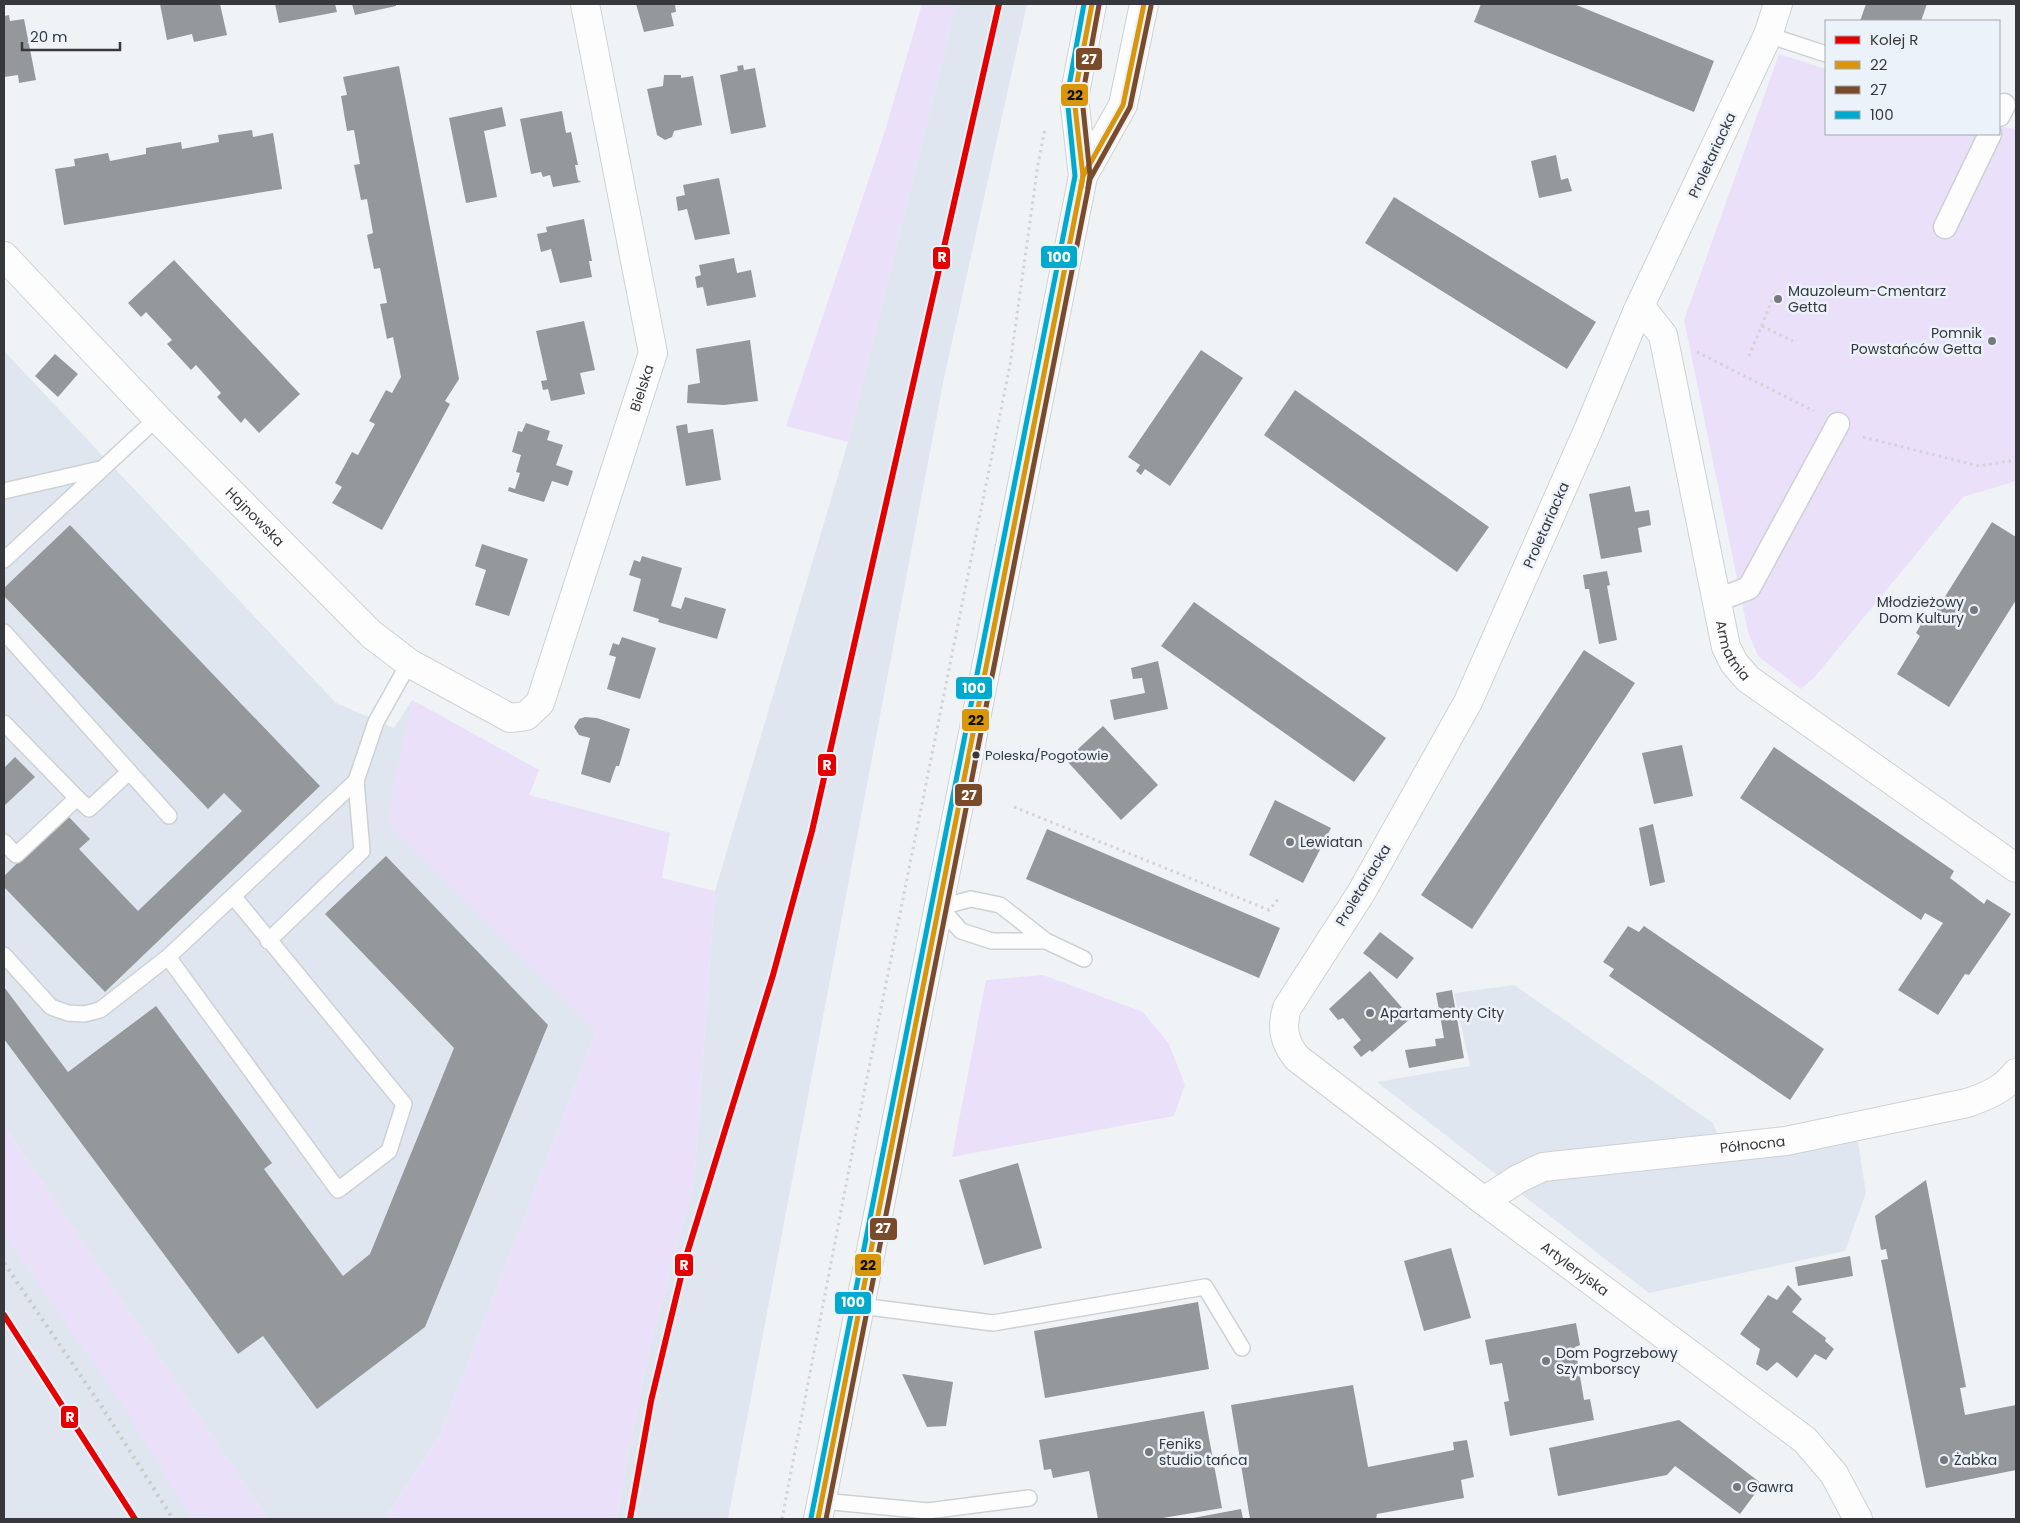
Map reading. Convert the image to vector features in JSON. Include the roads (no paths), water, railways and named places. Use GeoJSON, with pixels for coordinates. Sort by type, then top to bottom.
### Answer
{"type":"FeatureCollection","features":[{"type":"Feature","properties":{"kind":"street","name":"Bielska"},"geometry":{"type":"LineString","coordinates":[[540,703],[653,353],[585,4]]}},
{"type":"Feature","properties":{"kind":"street"},"geometry":{"type":"LineString","coordinates":[[820,1510],[1083,176],[1074,98],[1092,4]]}},
{"type":"Feature","properties":{"kind":"street"},"geometry":{"type":"LineString","coordinates":[[1083,176],[1123,104],[1144,4]]}},
{"type":"Feature","properties":{"kind":"street","name":"Proletariacka"},"geometry":{"type":"LineString","coordinates":[[1283,1029],[1288,1008],[1361,893],[1468,702],[1589,428],[1640,306],[1768,35],[1778,4]]}},
{"type":"Feature","properties":{"kind":"street"},"geometry":{"type":"LineString","coordinates":[[1945,227],[1990,135]]}},
{"type":"Feature","properties":{"kind":"street","name":"Hajnowska"},"geometry":{"type":"LineString","coordinates":[[4,256],[156,418],[333,598],[371,634],[409,663],[510,718],[526,716],[540,703]]}},
{"type":"Feature","properties":{"kind":"street","name":"Armatnia"},"geometry":{"type":"LineString","coordinates":[[1640,306],[1663,335],[1726,647],[1734,663],[1748,679],[2016,868]]}},
{"type":"Feature","properties":{"kind":"street"},"geometry":{"type":"LineString","coordinates":[[1718,600],[1749,588],[1838,424]]}},
{"type":"Feature","properties":{"kind":"street","name":"Artyleryjska"},"geometry":{"type":"LineString","coordinates":[[1283,1029],[1285,1041],[1297,1058],[1484,1201],[1805,1440],[1834,1474],[1858,1519]]}},
{"type":"Feature","properties":{"kind":"street","name":"Północna"},"geometry":{"type":"LineString","coordinates":[[1484,1201],[1518,1178],[1543,1167],[1786,1141],[1967,1103],[1993,1094],[2008,1083],[2016,1073]]}},
{"type":"Feature","properties":{"kind":"lane"},"geometry":{"type":"LineString","coordinates":[[1768,35],[1825,54]]}},
{"type":"Feature","properties":{"kind":"lane"},"geometry":{"type":"LineString","coordinates":[[4,560],[156,418]]}},
{"type":"Feature","properties":{"kind":"lane"},"geometry":{"type":"LineString","coordinates":[[4,491],[101,469]]}},
{"type":"Feature","properties":{"kind":"lane"},"geometry":{"type":"LineString","coordinates":[[4,632],[169,816]]}},
{"type":"Feature","properties":{"kind":"lane"},"geometry":{"type":"LineString","coordinates":[[268,941],[362,851],[356,781],[376,722],[409,663]]}},
{"type":"Feature","properties":{"kind":"lane"},"geometry":{"type":"LineString","coordinates":[[4,722],[89,809],[129,772]]}},
{"type":"Feature","properties":{"kind":"lane"},"geometry":{"type":"LineString","coordinates":[[4,956],[51,1007],[68,1014],[84,1014],[100,1010],[168,957],[356,781]]}},
{"type":"Feature","properties":{"kind":"lane"},"geometry":{"type":"LineString","coordinates":[[4,842],[16,855],[77,798]]}},
{"type":"Feature","properties":{"kind":"lane"},"geometry":{"type":"LineString","coordinates":[[168,957],[338,1190],[389,1151],[404,1104],[268,941],[233,896]]}},
{"type":"Feature","properties":{"kind":"lane"},"geometry":{"type":"LineString","coordinates":[[1046,941],[992,941],[962,931],[940,907],[971,899],[1000,905],[1046,941],[1084,959]]}},
{"type":"Feature","properties":{"kind":"lane"},"geometry":{"type":"LineString","coordinates":[[861,1306],[993,1324],[1205,1287],[1242,1348]]}},
{"type":"Feature","properties":{"kind":"lane"},"geometry":{"type":"LineString","coordinates":[[820,1510],[928,1511],[1029,1498]]}},
{"type":"Feature","properties":{"kind":"railway"},"geometry":{"type":"LineString","coordinates":[[4,1263],[100,1404],[173,1519]]}},
{"type":"Feature","properties":{"kind":"rail line","name":"R"},"geometry":{"type":"LineString","coordinates":[[630,1519],[651,1401],[685,1260],[773,975],[812,831],[999,4]]}},
{"type":"Feature","properties":{"kind":"rail line","name":"R"},"geometry":{"type":"LineString","coordinates":[[4,1315],[135,1519]]}},
{"type":"Feature","properties":{"kind":"place","name":"Mauzoleum-Cmentarz Getta"},"geometry":{"type":"Point","coordinates":[1778,299]}},
{"type":"Feature","properties":{"kind":"place","name":"Pomnik Powstańców Getta"},"geometry":{"type":"Point","coordinates":[1992,341]}},
{"type":"Feature","properties":{"kind":"place","name":"Młodzieżowy Dom Kultury"},"geometry":{"type":"Point","coordinates":[1974,610]}},
{"type":"Feature","properties":{"kind":"place","name":"Poleska/Pogotowie"},"geometry":{"type":"Point","coordinates":[976,755]}},
{"type":"Feature","properties":{"kind":"place","name":"Lewiatan"},"geometry":{"type":"Point","coordinates":[1290,842]}},
{"type":"Feature","properties":{"kind":"place","name":"Apartamenty City"},"geometry":{"type":"Point","coordinates":[1370,1013]}},
{"type":"Feature","properties":{"kind":"place","name":"Dom Pogrzebowy Szymborscy"},"geometry":{"type":"Point","coordinates":[1546,1361]}},
{"type":"Feature","properties":{"kind":"place","name":"Feniks studio tańca"},"geometry":{"type":"Point","coordinates":[1149,1452]}},
{"type":"Feature","properties":{"kind":"place","name":"Żabka"},"geometry":{"type":"Point","coordinates":[1944,1460]}},
{"type":"Feature","properties":{"kind":"place","name":"Gawra"},"geometry":{"type":"Point","coordinates":[1737,1487]}}]}
